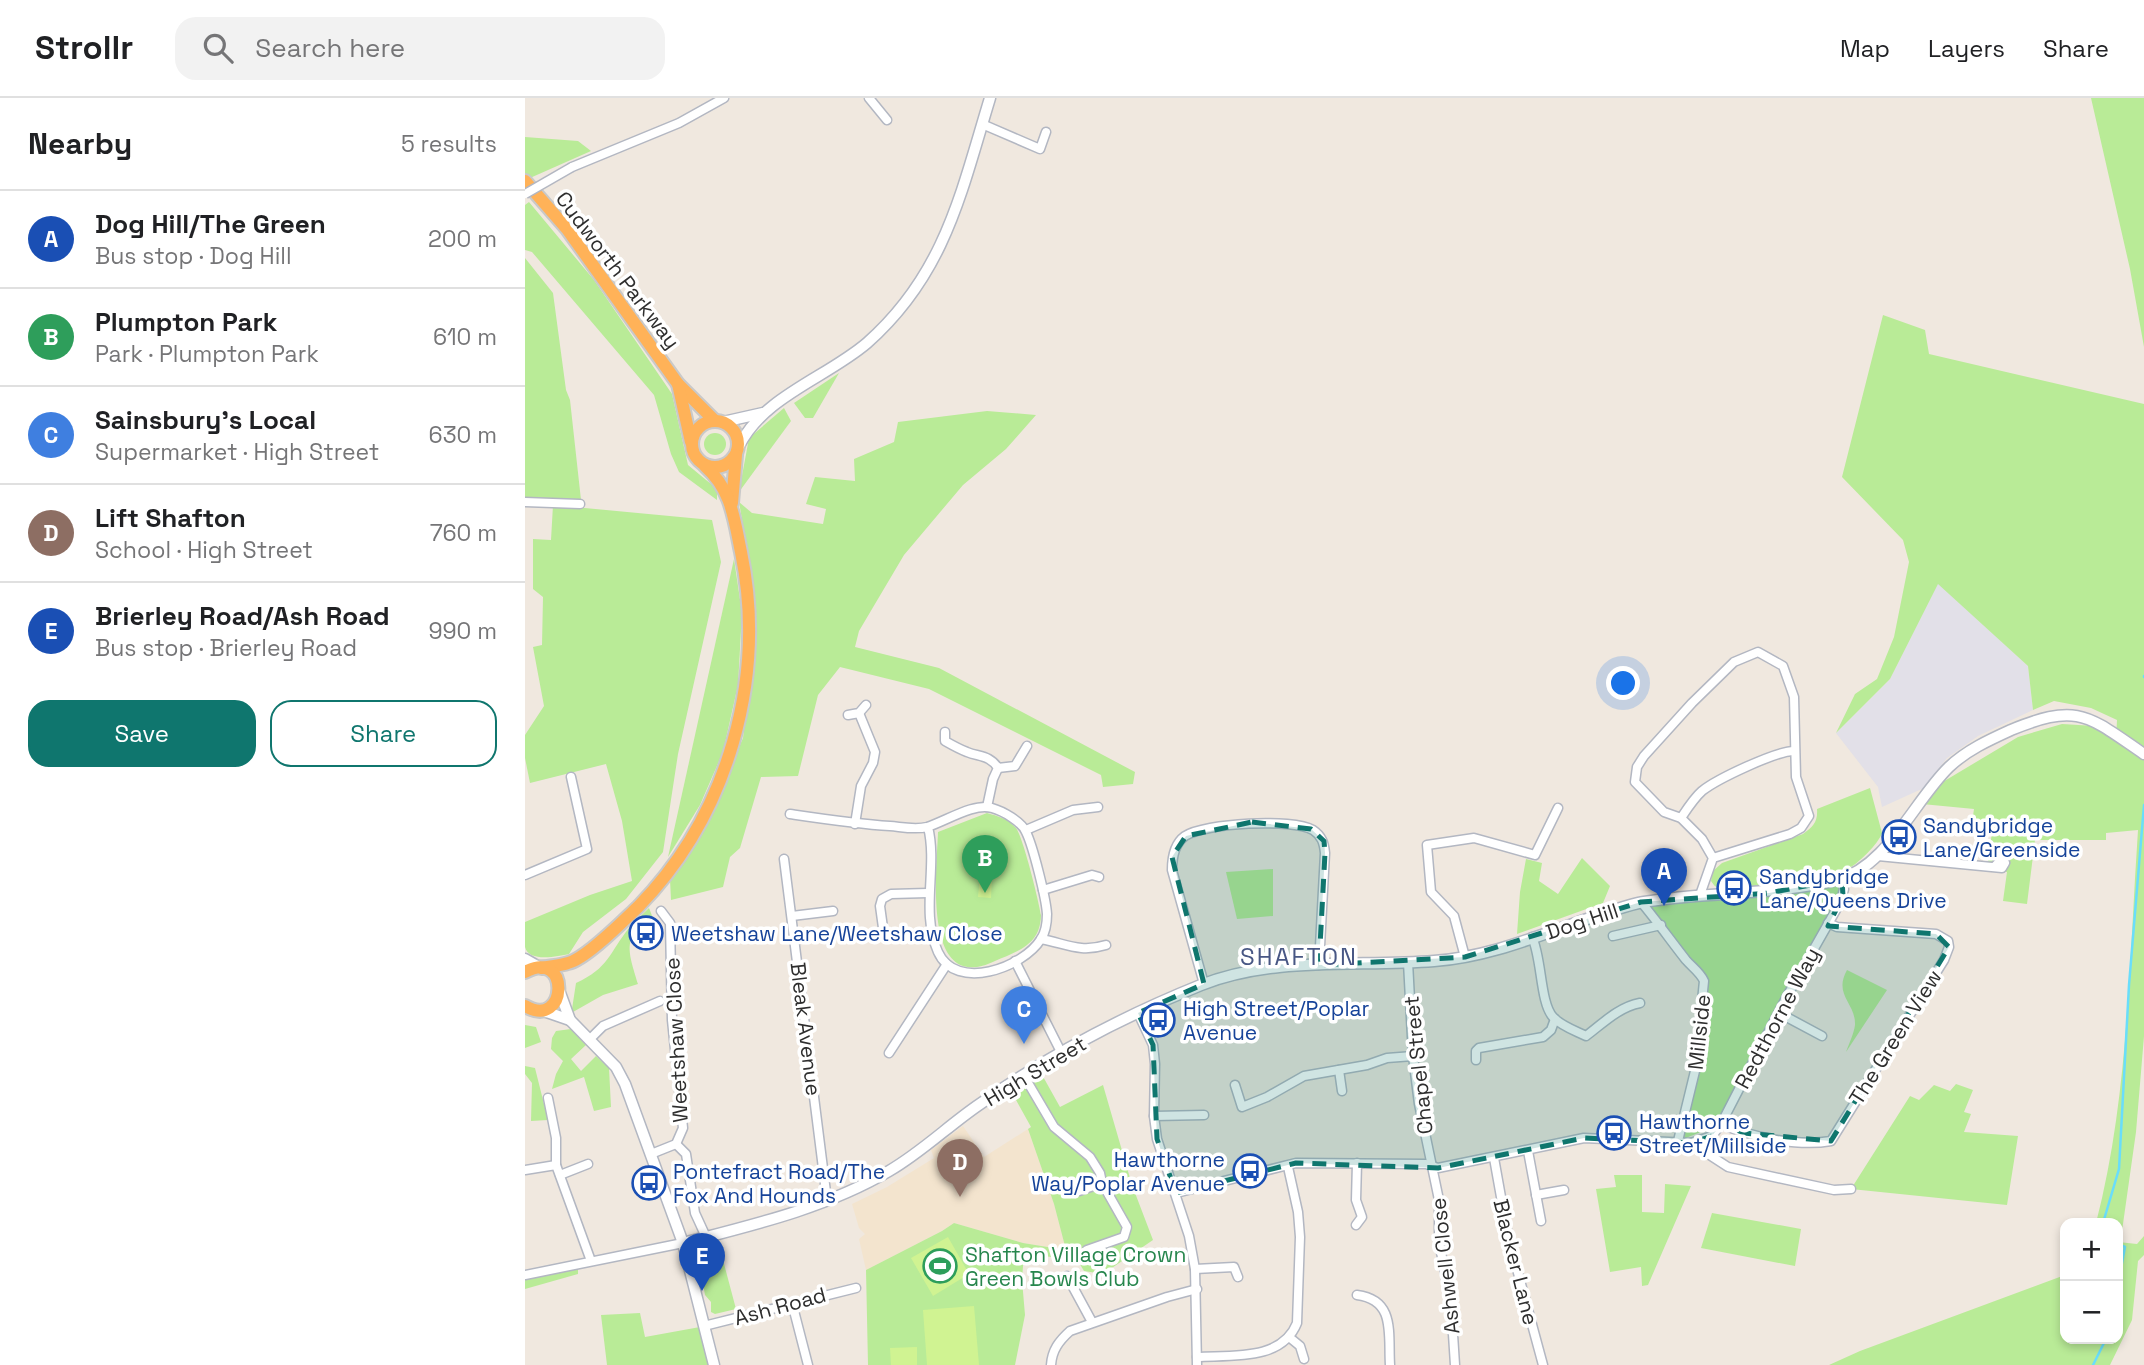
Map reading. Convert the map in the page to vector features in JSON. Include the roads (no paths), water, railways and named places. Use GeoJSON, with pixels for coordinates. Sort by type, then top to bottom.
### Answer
{"type":"FeatureCollection","features":[{"type":"Feature","properties":{"kind":"highway","name":"Cudworth Parkway"},"geometry":{"type":"LineString","coordinates":[[525,181],[567,229],[678,384],[719,421],[735,431],[737,450],[731,507]]}},
{"type":"Feature","properties":{"kind":"highway","name":"Cudworth Parkway"},"geometry":{"type":"LineString","coordinates":[[525,972],[570,963],[611,932],[660,881],[695,830],[712,799],[731,751],[748,663],[749,631],[744,568],[731,507],[723,486],[698,461],[691,447],[678,384]]}},
{"type":"Feature","properties":{"kind":"highway"},"geometry":{"type":"LineString","coordinates":[[691,447],[695,432],[707,422],[719,421]]}},
{"type":"Feature","properties":{"kind":"highway"},"geometry":{"type":"LineString","coordinates":[[705,466],[720,468],[732,460],[737,450]]}},
{"type":"Feature","properties":{"kind":"highway","name":"Cudworth Parkway"},"geometry":{"type":"LineString","coordinates":[[532,1010],[554,1003],[570,963]]}},
{"type":"Feature","properties":{"kind":"highway"},"geometry":{"type":"LineString","coordinates":[[540,968],[552,972],[559,989]]}},
{"type":"Feature","properties":{"kind":"street"},"geometry":{"type":"LineString","coordinates":[[525,194],[572,167],[679,123],[725,98]]}},
{"type":"Feature","properties":{"kind":"street"},"geometry":{"type":"LineString","coordinates":[[869,98],[887,120]]}},
{"type":"Feature","properties":{"kind":"street"},"geometry":{"type":"LineString","coordinates":[[737,450],[764,413],[866,343],[898,311],[923,279],[945,238],[990,98]]}},
{"type":"Feature","properties":{"kind":"street"},"geometry":{"type":"LineString","coordinates":[[982,124],[1040,149],[1046,132]]}},
{"type":"Feature","properties":{"kind":"street"},"geometry":{"type":"LineString","coordinates":[[719,421],[764,413]]}},
{"type":"Feature","properties":{"kind":"street"},"geometry":{"type":"LineString","coordinates":[[525,502],[580,504]]}},
{"type":"Feature","properties":{"kind":"street"},"geometry":{"type":"LineString","coordinates":[[1700,895],[1713,858],[1702,839],[1681,818],[1664,812],[1642,791],[1635,782],[1637,767],[1684,712],[1734,662],[1758,652],[1783,666],[1794,696],[1796,777],[1808,811],[1807,822],[1790,834],[1713,858]]}},
{"type":"Feature","properties":{"kind":"street"},"geometry":{"type":"LineString","coordinates":[[848,715],[859,713],[866,705]]}},
{"type":"Feature","properties":{"kind":"street"},"geometry":{"type":"LineString","coordinates":[[855,824],[861,786],[876,752],[859,713]]}},
{"type":"Feature","properties":{"kind":"street"},"geometry":{"type":"LineString","coordinates":[[1842,879],[1878,856],[1951,766],[1986,741],[2017,728],[2051,717],[2082,716],[2116,733],[2144,754]]}},
{"type":"Feature","properties":{"kind":"street"},"geometry":{"type":"LineString","coordinates":[[945,732],[944,741],[994,761],[998,768]]}},
{"type":"Feature","properties":{"kind":"street"},"geometry":{"type":"LineString","coordinates":[[998,768],[1015,766],[1027,746]]}},
{"type":"Feature","properties":{"kind":"street"},"geometry":{"type":"LineString","coordinates":[[1681,818],[1702,791],[1783,751],[1794,751]]}},
{"type":"Feature","properties":{"kind":"street"},"geometry":{"type":"LineString","coordinates":[[987,807],[998,768]]}},
{"type":"Feature","properties":{"kind":"street"},"geometry":{"type":"LineString","coordinates":[[525,876],[587,849],[571,778]]}},
{"type":"Feature","properties":{"kind":"street"},"geometry":{"type":"LineString","coordinates":[[790,814],[855,824],[914,828],[928,827],[953,816],[987,807],[1008,816],[1026,830],[1043,890],[1047,915],[1041,939],[1030,952],[987,972],[974,973],[961,972],[947,964],[940,956],[935,944],[928,893],[932,844],[928,827]]}},
{"type":"Feature","properties":{"kind":"street"},"geometry":{"type":"LineString","coordinates":[[1026,830],[1073,810],[1098,807]]}},
{"type":"Feature","properties":{"kind":"street"},"geometry":{"type":"LineString","coordinates":[[1465,957],[1454,916],[1431,892],[1427,845],[1474,838],[1539,856],[1558,808]]}},
{"type":"Feature","properties":{"kind":"street"},"geometry":{"type":"LineString","coordinates":[[1204,984],[1172,870],[1172,857],[1177,845],[1186,836],[1252,822],[1300,825],[1311,829],[1324,841],[1318,965]]}},
{"type":"Feature","properties":{"kind":"street"},"geometry":{"type":"LineString","coordinates":[[1878,856],[1994,866]]}},
{"type":"Feature","properties":{"kind":"street","name":"Bleak Avenue"},"geometry":{"type":"LineString","coordinates":[[784,859],[827,1200]]}},
{"type":"Feature","properties":{"kind":"street"},"geometry":{"type":"LineString","coordinates":[[1043,890],[1092,875],[1099,877]]}},
{"type":"Feature","properties":{"kind":"street","name":"Dog Hill"},"geometry":{"type":"LineString","coordinates":[[1408,962],[1465,957],[1503,948],[1641,902],[1700,895],[1769,893],[1842,879]]}},
{"type":"Feature","properties":{"kind":"street","name":"Redthorne Way"},"geometry":{"type":"LineString","coordinates":[[1691,1143],[1712,1136],[1721,1124],[1843,895],[1842,879]]}},
{"type":"Feature","properties":{"kind":"street"},"geometry":{"type":"LineString","coordinates":[[884,935],[880,906],[882,899],[891,894],[928,893]]}},
{"type":"Feature","properties":{"kind":"street","name":"Millside"},"geometry":{"type":"LineString","coordinates":[[1641,902],[1704,981],[1695,1071],[1678,1141]]}},
{"type":"Feature","properties":{"kind":"street","name":"Weetshaw Close"},"geometry":{"type":"LineString","coordinates":[[651,1154],[676,1144],[683,1128],[672,1020],[670,923],[661,911]]}},
{"type":"Feature","properties":{"kind":"street"},"geometry":{"type":"LineString","coordinates":[[792,916],[833,911]]}},
{"type":"Feature","properties":{"kind":"street","name":"The Green View"},"geometry":{"type":"LineString","coordinates":[[1721,1124],[1744,1133],[1815,1144],[1831,1141],[1944,960],[1949,947],[1948,941],[1936,934],[1837,927],[1828,923]]}},
{"type":"Feature","properties":{"kind":"street"},"geometry":{"type":"LineString","coordinates":[[1613,936],[1661,925]]}},
{"type":"Feature","properties":{"kind":"street"},"geometry":{"type":"LineString","coordinates":[[1532,937],[1538,951],[1548,1011],[1555,1020],[1587,1036],[1629,1004],[1640,1003]]}},
{"type":"Feature","properties":{"kind":"street"},"geometry":{"type":"LineString","coordinates":[[1041,939],[1078,949],[1106,945]]}},
{"type":"Feature","properties":{"kind":"street"},"geometry":{"type":"LineString","coordinates":[[525,960],[540,968]]}},
{"type":"Feature","properties":{"kind":"street"},"geometry":{"type":"LineString","coordinates":[[1015,961],[1061,1052]]}},
{"type":"Feature","properties":{"kind":"street","name":"High Street"},"geometry":{"type":"LineString","coordinates":[[683,1244],[778,1218],[827,1200],[888,1171],[928,1145],[980,1104],[1061,1052],[1138,1013],[1204,984],[1244,972],[1318,965],[1408,962]]}},
{"type":"Feature","properties":{"kind":"street","name":"Chapel Street"},"geometry":{"type":"LineString","coordinates":[[1408,962],[1413,1056],[1419,1104],[1432,1167]]}},
{"type":"Feature","properties":{"kind":"street"},"geometry":{"type":"LineString","coordinates":[[890,1054],[947,964]]}},
{"type":"Feature","properties":{"kind":"street"},"geometry":{"type":"LineString","coordinates":[[559,989],[570,1020],[616,1067],[625,1084],[683,1244],[714,1365]]}},
{"type":"Feature","properties":{"kind":"street"},"geometry":{"type":"LineString","coordinates":[[589,1040],[603,1026],[660,1001]]}},
{"type":"Feature","properties":{"kind":"street"},"geometry":{"type":"LineString","coordinates":[[532,1010],[570,1020]]}},
{"type":"Feature","properties":{"kind":"street"},"geometry":{"type":"LineString","coordinates":[[1138,1013],[1153,1045],[1157,1139],[1189,1236],[1195,1269],[1197,1361],[1264,1352],[1289,1337],[1297,1323],[1300,1237],[1298,1212],[1288,1167]]}},
{"type":"Feature","properties":{"kind":"street"},"geometry":{"type":"LineString","coordinates":[[1779,1013],[1822,1036]]}},
{"type":"Feature","properties":{"kind":"street"},"geometry":{"type":"LineString","coordinates":[[1475,1060],[1479,1048],[1543,1037],[1551,1030],[1555,1020]]}},
{"type":"Feature","properties":{"kind":"street"},"geometry":{"type":"LineString","coordinates":[[1235,1085],[1242,1107],[1267,1097],[1304,1076],[1387,1058],[1413,1056]]}},
{"type":"Feature","properties":{"kind":"street"},"geometry":{"type":"LineString","coordinates":[[1339,1070],[1342,1091]]}},
{"type":"Feature","properties":{"kind":"street"},"geometry":{"type":"LineString","coordinates":[[1024,1076],[1054,1127],[1090,1157],[1127,1231],[1124,1237],[1087,1250]]}},
{"type":"Feature","properties":{"kind":"street"},"geometry":{"type":"LineString","coordinates":[[548,1098],[557,1138],[556,1165],[591,1261]]}},
{"type":"Feature","properties":{"kind":"street"},"geometry":{"type":"LineString","coordinates":[[1154,1116],[1204,1115]]}},
{"type":"Feature","properties":{"kind":"street"},"geometry":{"type":"LineString","coordinates":[[1176,1193],[1296,1163],[1426,1164],[1438,1168],[1584,1138],[1691,1143],[1728,1167],[1834,1190],[1851,1189]]}},
{"type":"Feature","properties":{"kind":"street"},"geometry":{"type":"LineString","coordinates":[[676,1144],[686,1154],[695,1213],[706,1237]]}},
{"type":"Feature","properties":{"kind":"street"},"geometry":{"type":"LineString","coordinates":[[1528,1151],[1541,1221]]}},
{"type":"Feature","properties":{"kind":"street","name":"Blacker Lane"},"geometry":{"type":"LineString","coordinates":[[1494,1158],[1508,1237],[1543,1365]]}},
{"type":"Feature","properties":{"kind":"street"},"geometry":{"type":"LineString","coordinates":[[1356,1225],[1362,1217],[1356,1200],[1357,1163]]}},
{"type":"Feature","properties":{"kind":"street"},"geometry":{"type":"LineString","coordinates":[[560,1175],[588,1164]]}},
{"type":"Feature","properties":{"kind":"street"},"geometry":{"type":"LineString","coordinates":[[525,1170],[556,1165]]}},
{"type":"Feature","properties":{"kind":"street","name":"Ashwell Close"},"geometry":{"type":"LineString","coordinates":[[1432,1167],[1439,1200],[1439,1242],[1451,1303],[1455,1365]]}},
{"type":"Feature","properties":{"kind":"street"},"geometry":{"type":"LineString","coordinates":[[1080,1191],[1102,1183]]}},
{"type":"Feature","properties":{"kind":"street"},"geometry":{"type":"LineString","coordinates":[[1536,1195],[1564,1190]]}},
{"type":"Feature","properties":{"kind":"street"},"geometry":{"type":"LineString","coordinates":[[525,1275],[683,1244]]}},
{"type":"Feature","properties":{"kind":"street"},"geometry":{"type":"LineString","coordinates":[[1195,1269],[1234,1267],[1238,1276]]}},
{"type":"Feature","properties":{"kind":"street"},"geometry":{"type":"LineString","coordinates":[[1067,1276],[1092,1322]]}},
{"type":"Feature","properties":{"kind":"street","name":"Ash Road"},"geometry":{"type":"LineString","coordinates":[[704,1325],[856,1288]]}},
{"type":"Feature","properties":{"kind":"street"},"geometry":{"type":"LineString","coordinates":[[1051,1365],[1053,1351],[1060,1339],[1070,1331],[1197,1289]]}},
{"type":"Feature","properties":{"kind":"street"},"geometry":{"type":"LineString","coordinates":[[1357,1295],[1376,1301],[1388,1318],[1390,1365]]}},
{"type":"Feature","properties":{"kind":"street"},"geometry":{"type":"LineString","coordinates":[[792,1303],[807,1365]]}},
{"type":"Feature","properties":{"kind":"street"},"geometry":{"type":"LineString","coordinates":[[1289,1337],[1300,1346],[1304,1359]]}},
{"type":"Feature","properties":{"kind":"waterway"},"geometry":{"type":"LineString","coordinates":[[2104,1218],[2119,1169],[2129,985],[2144,805]]}},
{"type":"Feature","properties":{"kind":"waterway"},"geometry":{"type":"LineString","coordinates":[[2123,1246],[2123,1258]]}},
{"type":"Feature","properties":{"kind":"waterway"},"geometry":{"type":"LineString","coordinates":[[2093,1365],[2104,1344]]}},
{"type":"Feature","properties":{"kind":"place","name":"Sandybridge Lane/Greenside"},"geometry":{"type":"Point","coordinates":[1899,837]}},
{"type":"Feature","properties":{"kind":"place","name":"Sandybridge Lane/Queens Drive"},"geometry":{"type":"Point","coordinates":[1734,888]}},
{"type":"Feature","properties":{"kind":"place","name":"Plumpton Park"},"geometry":{"type":"Point","coordinates":[985,893]}},
{"type":"Feature","properties":{"kind":"place","name":"Dog Hill/The Green"},"geometry":{"type":"Point","coordinates":[1664,906]}},
{"type":"Feature","properties":{"kind":"place","name":"Weetshaw Lane/Weetshaw Close"},"geometry":{"type":"Point","coordinates":[646,933]}},
{"type":"Feature","properties":{"kind":"place","name":"High Street/Poplar Avenue"},"geometry":{"type":"Point","coordinates":[1158,1020]}},
{"type":"Feature","properties":{"kind":"place","name":"Sainsbury's Local"},"geometry":{"type":"Point","coordinates":[1024,1044]}},
{"type":"Feature","properties":{"kind":"place","name":"Hawthorne Street/Millside"},"geometry":{"type":"Point","coordinates":[1614,1133]}},
{"type":"Feature","properties":{"kind":"place","name":"Hawthorne Way/Poplar Avenue"},"geometry":{"type":"Point","coordinates":[1250,1171]}},
{"type":"Feature","properties":{"kind":"place","name":"Pontefract Road/The Fox And Hounds"},"geometry":{"type":"Point","coordinates":[649,1183]}},
{"type":"Feature","properties":{"kind":"place","name":"Lift Shafton"},"geometry":{"type":"Point","coordinates":[960,1197]}},
{"type":"Feature","properties":{"kind":"place","name":"Shafton Village Crown Green Bowls Club"},"geometry":{"type":"Point","coordinates":[940,1266]}},
{"type":"Feature","properties":{"kind":"place","name":"Brierley Road/Ash Road"},"geometry":{"type":"Point","coordinates":[702,1291]}},
{"type":"Feature","properties":{"kind":"district","name":"SHAFTON"},"geometry":{"type":"Point","coordinates":[1299,956]}}]}
